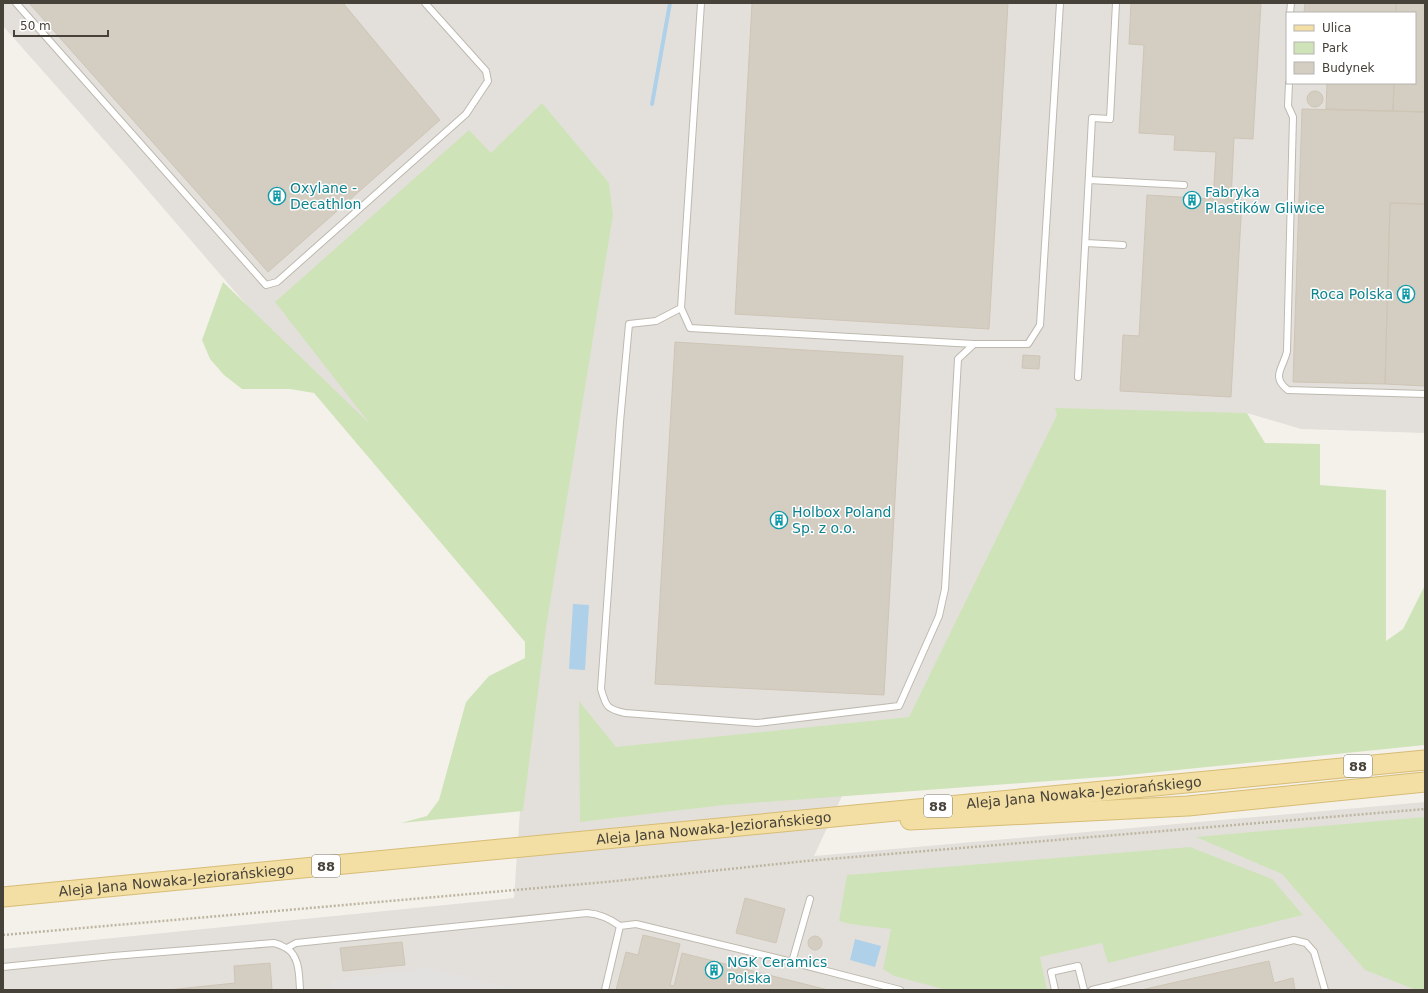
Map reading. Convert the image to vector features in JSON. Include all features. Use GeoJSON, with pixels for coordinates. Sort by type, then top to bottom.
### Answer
{"type":"FeatureCollection","features":[{"type":"Feature","properties":{"kind":"main road","name":"Aleja Jana Nowaka-Jeziorańskiego"},"geometry":{"type":"LineString","coordinates":[[3,897],[985,801],[1425,760]]}},
{"type":"Feature","properties":{"kind":"main road"},"geometry":{"type":"LineString","coordinates":[[811,819],[923,820],[1188,806],[1425,782]]}},
{"type":"Feature","properties":{"kind":"lane"},"geometry":{"type":"LineString","coordinates":[[16,3],[266,284],[277,282],[466,114],[488,81],[486,71],[425,3]]}},
{"type":"Feature","properties":{"kind":"lane"},"geometry":{"type":"LineString","coordinates":[[701,3],[681,308],[690,328],[974,344],[1028,344],[1040,325],[1060,3]]}},
{"type":"Feature","properties":{"kind":"lane"},"geometry":{"type":"LineString","coordinates":[[1078,377],[1092,118],[1110,119],[1116,3]]}},
{"type":"Feature","properties":{"kind":"lane"},"geometry":{"type":"LineString","coordinates":[[1289,84],[1288,106],[1293,117],[1287,351],[1285,360],[1279,371],[1278,380],[1281,386],[1288,390],[1425,394]]}},
{"type":"Feature","properties":{"kind":"lane"},"geometry":{"type":"LineString","coordinates":[[1089,180],[1184,185]]}},
{"type":"Feature","properties":{"kind":"lane"},"geometry":{"type":"LineString","coordinates":[[1086,243],[1123,245]]}},
{"type":"Feature","properties":{"kind":"lane"},"geometry":{"type":"LineString","coordinates":[[681,308],[656,321],[629,324],[620,422],[601,689],[605,703],[612,710],[625,713],[757,723],[899,706],[939,616],[943,596],[958,358],[974,344]]}},
{"type":"Feature","properties":{"kind":"lane"},"geometry":{"type":"LineString","coordinates":[[792,962],[810,899]]}},
{"type":"Feature","properties":{"kind":"lane"},"geometry":{"type":"LineString","coordinates":[[287,948],[296,943],[587,912],[610,918],[620,926],[636,924],[651,927],[900,990]]}},
{"type":"Feature","properties":{"kind":"lane"},"geometry":{"type":"LineString","coordinates":[[605,990],[620,926]]}},
{"type":"Feature","properties":{"kind":"lane"},"geometry":{"type":"LineString","coordinates":[[1092,990],[1294,940],[1306,943],[1314,952],[1325,990]]}},
{"type":"Feature","properties":{"kind":"lane"},"geometry":{"type":"LineString","coordinates":[[3,967],[113,956],[274,943],[287,948],[294,954],[297,962],[300,990]]}},
{"type":"Feature","properties":{"kind":"lane"},"geometry":{"type":"LineString","coordinates":[[1055,990],[1051,972],[1078,966],[1084,990]]}},
{"type":"Feature","properties":{"kind":"path"},"geometry":{"type":"LineString","coordinates":[[3,935],[606,882],[806,861],[1425,808]]}},
{"type":"Feature","properties":{"kind":"shaded area"},"geometry":{"type":"Polygon","coordinates":[[[3,3],[1425,3],[1425,433],[1301,429],[1247,413],[909,717],[842,796],[814,856],[1425,802],[1425,990],[3,990],[3,949],[514,898],[532,637],[127,166],[3,26],[3,3]]]}},
{"type":"Feature","properties":{"kind":"shaded area"},"geometry":{"type":"Polygon","coordinates":[[[431,968],[519,990],[330,990],[333,980],[431,968]]]}},
{"type":"Feature","properties":{"kind":"green space"},"geometry":{"type":"Polygon","coordinates":[[[542,103],[609,183],[613,215],[546,628],[523,811],[401,823],[427,816],[439,800],[466,702],[489,676],[525,658],[525,642],[314,393],[290,389],[242,389],[224,375],[210,359],[202,340],[223,282],[370,424],[275,302],[469,130],[491,153],[542,103]]]}},
{"type":"Feature","properties":{"kind":"green space"},"geometry":{"type":"Polygon","coordinates":[[[1055,408],[1247,413],[1265,443],[1320,444],[1320,485],[1386,490],[1386,641],[1403,629],[1425,585],[1425,745],[1118,776],[724,805],[580,822],[579,701],[616,747],[909,717],[1057,415],[1055,408]]]}},
{"type":"Feature","properties":{"kind":"green space"},"geometry":{"type":"Polygon","coordinates":[[[1425,817],[1425,990],[1416,990],[1365,970],[1282,874],[1196,837],[1425,817]]]}},
{"type":"Feature","properties":{"kind":"green space"},"geometry":{"type":"Polygon","coordinates":[[[1190,847],[1272,879],[1303,915],[1108,963],[1102,943],[1040,957],[1047,990],[947,990],[894,976],[883,969],[891,929],[850,924],[839,921],[847,875],[1190,847]]]}},
{"type":"Feature","properties":{"kind":"water"},"geometry":{"type":"Polygon","coordinates":[[[573,604],[589,605],[585,670],[569,669],[573,604]]]}},
{"type":"Feature","properties":{"kind":"water"},"geometry":{"type":"Polygon","coordinates":[[[855,939],[881,946],[875,967],[850,960],[855,939]]]}},
{"type":"Feature","properties":{"kind":"building","name":"Oxylane - Decathlon"},"geometry":{"type":"Polygon","coordinates":[[[29,3],[343,3],[440,120],[268,272],[29,3]]]}},
{"type":"Feature","properties":{"kind":"building"},"geometry":{"type":"Polygon","coordinates":[[[752,3],[1008,3],[989,329],[735,314],[752,3]]]}},
{"type":"Feature","properties":{"kind":"building","name":"Fabryka Plastików Gliwice"},"geometry":{"type":"Polygon","coordinates":[[[1131,3],[1261,3],[1253,139],[1234,138],[1231,200],[1242,200],[1231,397],[1120,391],[1123,335],[1139,336],[1147,195],[1213,199],[1216,152],[1174,150],[1175,135],[1139,133],[1144,45],[1129,44],[1131,3]]]}},
{"type":"Feature","properties":{"kind":"building"},"geometry":{"type":"Polygon","coordinates":[[[1305,3],[1396,3],[1396,12],[1304,12],[1305,3]]]}},
{"type":"Feature","properties":{"kind":"building"},"geometry":{"type":"Polygon","coordinates":[[[1396,3],[1425,3],[1425,112],[1393,111],[1394,84],[1416,84],[1416,12],[1396,12],[1396,3]]]}},
{"type":"Feature","properties":{"kind":"building"},"geometry":{"type":"Polygon","coordinates":[[[1327,84],[1394,84],[1393,111],[1326,109],[1327,84]]]}},
{"type":"Feature","properties":{"kind":"building"},"geometry":{"type":"Polygon","coordinates":[[[1312,91],[1318,91],[1323,96],[1321,105],[1318,107],[1312,107],[1307,102],[1307,96],[1312,91]]]}},
{"type":"Feature","properties":{"kind":"building"},"geometry":{"type":"Polygon","coordinates":[[[1302,109],[1425,112],[1425,204],[1390,203],[1385,384],[1293,382],[1302,109]]]}},
{"type":"Feature","properties":{"kind":"building","name":"Roca Polska"},"geometry":{"type":"Polygon","coordinates":[[[1390,203],[1425,204],[1425,386],[1385,384],[1390,203]]]}},
{"type":"Feature","properties":{"kind":"building","name":"Holbox Poland Sp. z o.o."},"geometry":{"type":"Polygon","coordinates":[[[675,342],[903,356],[884,695],[655,684],[675,342]]]}},
{"type":"Feature","properties":{"kind":"building"},"geometry":{"type":"Polygon","coordinates":[[[1023,355],[1040,356],[1039,369],[1022,368],[1023,355]]]}},
{"type":"Feature","properties":{"kind":"building"},"geometry":{"type":"Polygon","coordinates":[[[745,898],[785,909],[776,943],[736,933],[745,898]]]}},
{"type":"Feature","properties":{"kind":"building","name":"NGK Ceramics Polska"},"geometry":{"type":"Polygon","coordinates":[[[643,935],[680,944],[670,985],[674,986],[682,953],[828,990],[616,990],[626,952],[638,955],[643,935]]]}},
{"type":"Feature","properties":{"kind":"building"},"geometry":{"type":"Polygon","coordinates":[[[812,936],[818,936],[822,940],[822,946],[818,950],[812,950],[808,946],[808,940],[812,936]]]}},
{"type":"Feature","properties":{"kind":"building"},"geometry":{"type":"Polygon","coordinates":[[[402,942],[405,965],[343,971],[340,948],[402,942]]]}},
{"type":"Feature","properties":{"kind":"building"},"geometry":{"type":"Polygon","coordinates":[[[1269,961],[1274,983],[1293,978],[1295,990],[1141,990],[1269,961]]]}},
{"type":"Feature","properties":{"kind":"building"},"geometry":{"type":"Polygon","coordinates":[[[270,963],[272,990],[168,990],[235,983],[234,966],[270,963]]]}},
{"type":"Feature","properties":{"kind":"waterway"},"geometry":{"type":"LineString","coordinates":[[652,104],[670,3]]}},
{"type":"Feature","properties":{"kind":"place","name":"Oxylane - Decathlon"},"geometry":{"type":"Point","coordinates":[277,196]}},
{"type":"Feature","properties":{"kind":"place","name":"Fabryka Plastików Gliwice"},"geometry":{"type":"Point","coordinates":[1192,200]}},
{"type":"Feature","properties":{"kind":"place","name":"Roca Polska"},"geometry":{"type":"Point","coordinates":[1406,294]}},
{"type":"Feature","properties":{"kind":"place","name":"Holbox Poland Sp. z o.o."},"geometry":{"type":"Point","coordinates":[779,520]}},
{"type":"Feature","properties":{"kind":"place","name":"NGK Ceramics Polska"},"geometry":{"type":"Point","coordinates":[714,970]}}]}
